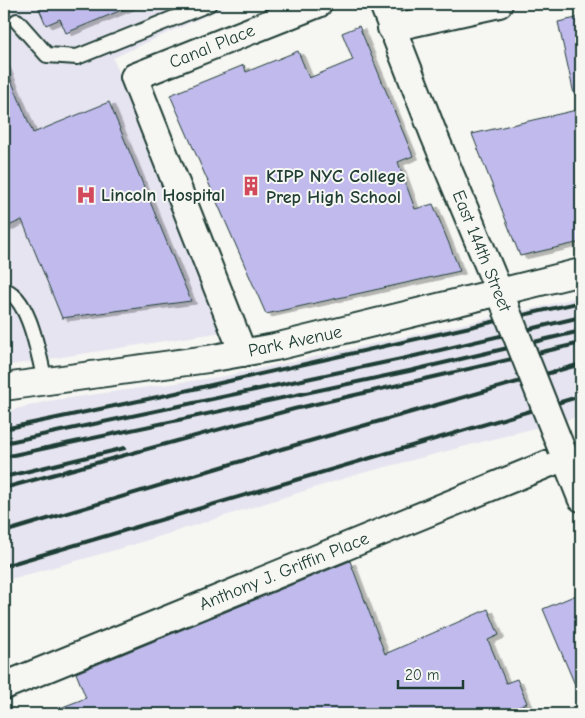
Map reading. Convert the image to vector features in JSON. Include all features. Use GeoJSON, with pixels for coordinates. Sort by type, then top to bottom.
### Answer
{"type":"FeatureCollection","features":[{"type":"Feature","properties":{"kind":"street","name":"Canal Place"},"geometry":{"type":"LineString","coordinates":[[243,353],[134,77],[318,4]]}},
{"type":"Feature","properties":{"kind":"street","name":"East 144th Street"},"geometry":{"type":"LineString","coordinates":[[383,4],[391,28],[581,498]]}},
{"type":"Feature","properties":{"kind":"street"},"geometry":{"type":"LineString","coordinates":[[391,28],[499,4]]}},
{"type":"Feature","properties":{"kind":"street","name":"Park Avenue"},"geometry":{"type":"LineString","coordinates":[[4,387],[275,347],[502,300],[581,272]]}},
{"type":"Feature","properties":{"kind":"street","name":"Anthony J. Griffin Place"},"geometry":{"type":"LineString","coordinates":[[4,686],[564,454]]}},
{"type":"Feature","properties":{"kind":"lane"},"geometry":{"type":"LineString","coordinates":[[17,21],[47,55],[77,57],[209,4]]}},
{"type":"Feature","properties":{"kind":"lane"},"geometry":{"type":"LineString","coordinates":[[4,290],[9,292],[20,303],[29,320],[45,381]]}},
{"type":"Feature","properties":{"kind":"shaded area","name":"Lincoln Hospital"},"geometry":{"type":"Polygon","coordinates":[[[4,4],[231,4],[113,58],[222,332],[4,366],[4,4]]]}},
{"type":"Feature","properties":{"kind":"shaded area"},"geometry":{"type":"Polygon","coordinates":[[[581,296],[581,416],[355,475],[122,548],[4,581],[4,412],[48,401],[226,376],[544,306],[581,296]]]}},
{"type":"Feature","properties":{"kind":"building"},"geometry":{"type":"Polygon","coordinates":[[[37,4],[136,4],[66,33],[60,19],[46,25],[37,4]]]}},
{"type":"Feature","properties":{"kind":"building"},"geometry":{"type":"Polygon","coordinates":[[[581,17],[581,94],[574,94],[558,22],[581,17]]]}},
{"type":"Feature","properties":{"kind":"building","name":"KIPP NYC College Prep High School"},"geometry":{"type":"Polygon","coordinates":[[[359,26],[413,156],[398,162],[415,209],[433,204],[460,271],[266,314],[170,95],[244,65],[246,72],[298,51],[309,78],[353,60],[342,33],[359,26]]]}},
{"type":"Feature","properties":{"kind":"building","name":"Lincoln Hospital"},"geometry":{"type":"Polygon","coordinates":[[[4,63],[33,133],[109,102],[191,301],[62,318],[22,220],[4,228],[4,63]]]}},
{"type":"Feature","properties":{"kind":"building"},"geometry":{"type":"Polygon","coordinates":[[[581,109],[581,242],[520,256],[472,134],[581,109]]]}},
{"type":"Feature","properties":{"kind":"building"},"geometry":{"type":"Polygon","coordinates":[[[350,561],[385,654],[488,609],[499,635],[488,640],[506,683],[517,679],[527,703],[501,714],[47,713],[86,698],[76,673],[350,561]]]}},
{"type":"Feature","properties":{"kind":"building"},"geometry":{"type":"Polygon","coordinates":[[[581,593],[581,699],[543,609],[581,593]]]}},
{"type":"Feature","properties":{"kind":"railway"},"geometry":{"type":"LineString","coordinates":[[4,429],[167,395],[581,302]]}},
{"type":"Feature","properties":{"kind":"railway"},"geometry":{"type":"LineString","coordinates":[[4,443],[406,358],[581,317]]}},
{"type":"Feature","properties":{"kind":"railway"},"geometry":{"type":"LineString","coordinates":[[4,457],[409,371],[581,331]]}},
{"type":"Feature","properties":{"kind":"railway"},"geometry":{"type":"LineString","coordinates":[[4,488],[294,409],[581,343]]}},
{"type":"Feature","properties":{"kind":"railway"},"geometry":{"type":"LineString","coordinates":[[4,532],[278,450],[581,364]]}},
{"type":"Feature","properties":{"kind":"railway"},"geometry":{"type":"LineString","coordinates":[[4,566],[581,396]]}},
{"type":"Feature","properties":{"kind":"railway"},"geometry":{"type":"LineString","coordinates":[[4,477],[125,448]]}},
{"type":"Feature","properties":{"kind":"place","name":"KIPP NYC College Prep High School"},"geometry":{"type":"Point","coordinates":[251,186]}},
{"type":"Feature","properties":{"kind":"place","name":"Lincoln Hospital"},"geometry":{"type":"Point","coordinates":[86,195]}}]}
